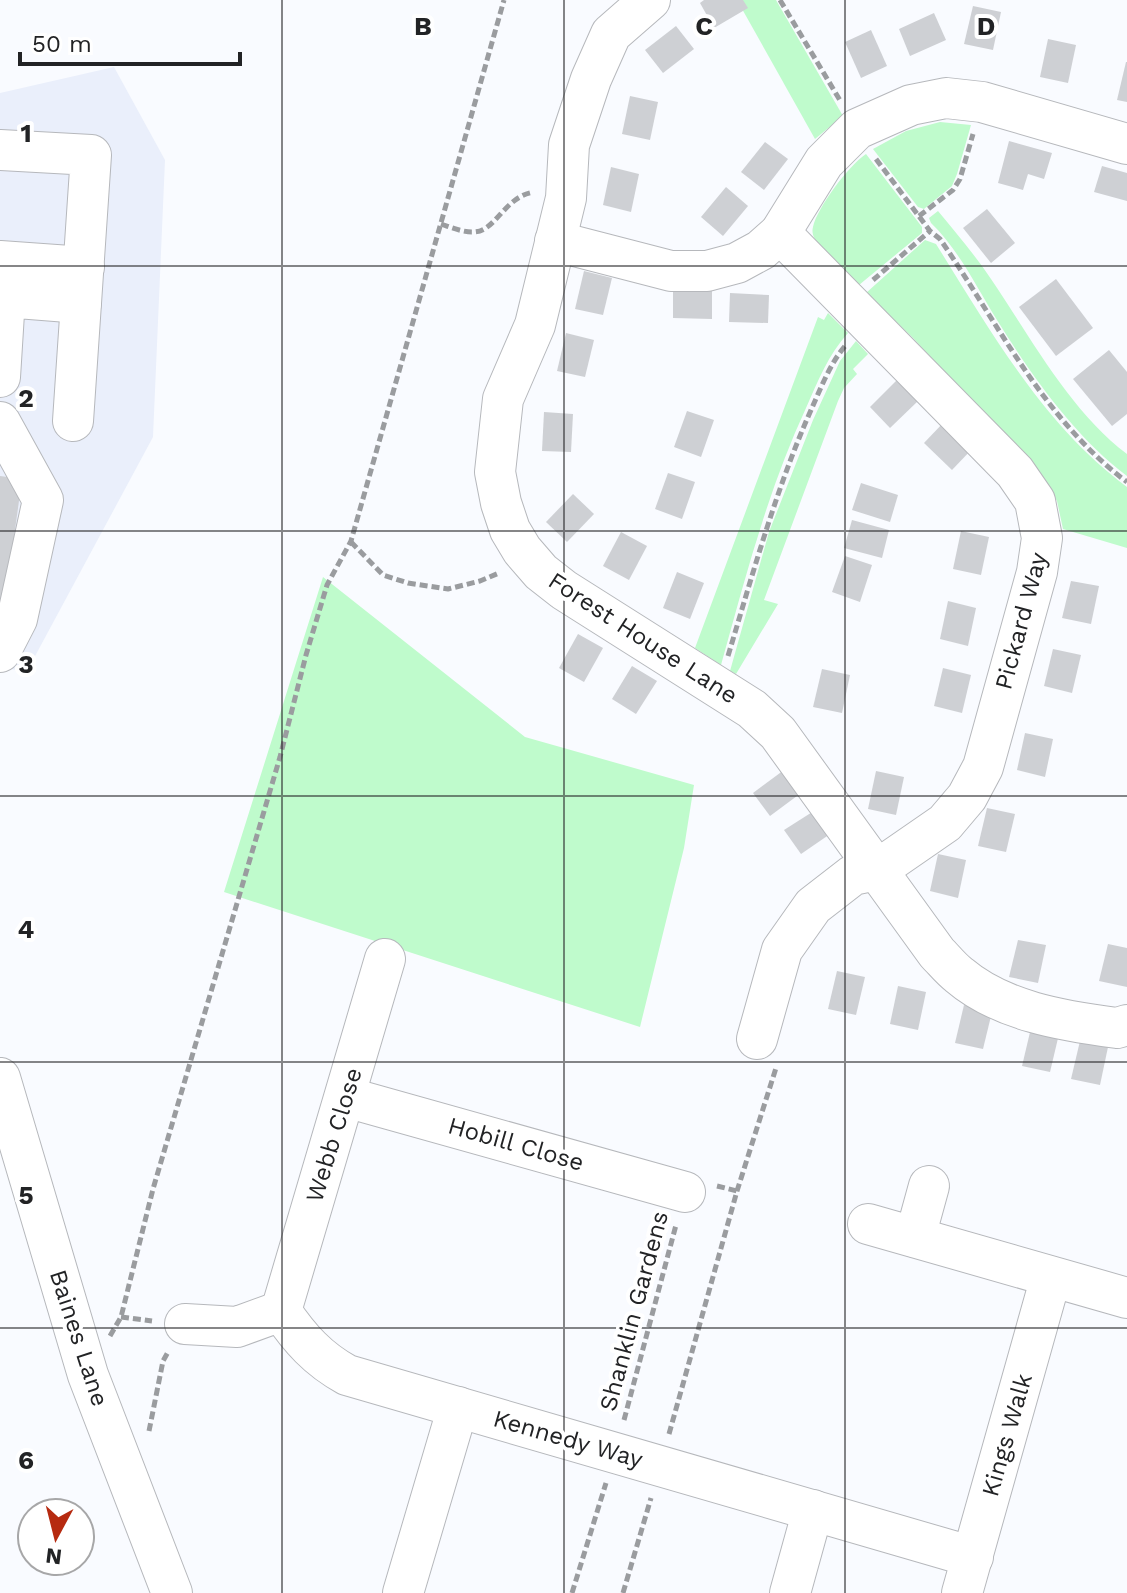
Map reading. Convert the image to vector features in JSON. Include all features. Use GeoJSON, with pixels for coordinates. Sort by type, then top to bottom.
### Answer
{"type":"FeatureCollection","features":[{"type":"Feature","properties":{"kind":"street","name":"Forest House Lane"},"geometry":{"type":"LineString","coordinates":[[650,0],[611,34],[591,79],[569,145],[566,198],[535,325],[503,399],[495,472],[510,530],[541,572],[564,590],[752,709],[778,733],[937,953],[959,976],[1000,1001],[1051,1017],[1117,1028],[1127,1025]]}},
{"type":"Feature","properties":{"kind":"street"},"geometry":{"type":"LineString","coordinates":[[555,241],[671,271],[707,271],[737,263],[761,250],[780,233],[824,162],[857,129],[911,105],[946,98],[982,102],[1127,144]]}},
{"type":"Feature","properties":{"kind":"street"},"geometry":{"type":"LineString","coordinates":[[0,150],[91,155],[73,421]]}},
{"type":"Feature","properties":{"kind":"street","name":"Pickard Way"},"geometry":{"type":"LineString","coordinates":[[766,1053],[782,950],[813,906],[853,875],[877,870],[945,823],[967,797],[983,767],[1037,572],[1042,538],[1035,501],[1015,472],[780,233]]}},
{"type":"Feature","properties":{"kind":"street"},"geometry":{"type":"LineString","coordinates":[[0,261],[83,285]]}},
{"type":"Feature","properties":{"kind":"street"},"geometry":{"type":"LineString","coordinates":[[0,377],[5,297],[83,285]]}},
{"type":"Feature","properties":{"kind":"street"},"geometry":{"type":"LineString","coordinates":[[0,422],[43,500],[17,619],[0,652]]}},
{"type":"Feature","properties":{"kind":"street","name":"Webb Close"},"geometry":{"type":"LineString","coordinates":[[281,1311],[385,959]]}},
{"type":"Feature","properties":{"kind":"street","name":"Baines Lane"},"geometry":{"type":"LineString","coordinates":[[0,1078],[88,1375],[172,1593]]}},
{"type":"Feature","properties":{"kind":"street","name":"Hobill Close"},"geometry":{"type":"LineString","coordinates":[[346,1097],[685,1192]]}},
{"type":"Feature","properties":{"kind":"street"},"geometry":{"type":"LineString","coordinates":[[915,1237],[929,1186]]}},
{"type":"Feature","properties":{"kind":"street"},"geometry":{"type":"LineString","coordinates":[[868,1224],[1127,1298]]}},
{"type":"Feature","properties":{"kind":"street","name":"Kings Walk"},"geometry":{"type":"LineString","coordinates":[[968,1575],[1051,1277]]}},
{"type":"Feature","properties":{"kind":"street"},"geometry":{"type":"LineString","coordinates":[[185,1324],[237,1327],[281,1311]]}},
{"type":"Feature","properties":{"kind":"street","name":"Kennedy Way"},"geometry":{"type":"LineString","coordinates":[[281,1311],[309,1349],[347,1375],[813,1510],[968,1575]]}},
{"type":"Feature","properties":{"kind":"street"},"geometry":{"type":"LineString","coordinates":[[403,1593],[458,1407]]}},
{"type":"Feature","properties":{"kind":"street"},"geometry":{"type":"LineString","coordinates":[[790,1593],[813,1510]]}},
{"type":"Feature","properties":{"kind":"path"},"geometry":{"type":"LineString","coordinates":[[88,1375],[121,1317],[153,1189],[280,757],[306,655],[327,585],[351,541],[504,0]]}},
{"type":"Feature","properties":{"kind":"path"},"geometry":{"type":"LineString","coordinates":[[780,0],[871,152],[949,252],[1030,379],[1102,463],[1127,482]]}},
{"type":"Feature","properties":{"kind":"path"},"geometry":{"type":"LineString","coordinates":[[919,216],[953,190],[960,179],[982,102]]}},
{"type":"Feature","properties":{"kind":"path"},"geometry":{"type":"LineString","coordinates":[[441,224],[472,232],[482,231],[519,195],[547,192],[566,198]]}},
{"type":"Feature","properties":{"kind":"path"},"geometry":{"type":"LineString","coordinates":[[719,688],[764,534],[800,436],[857,312],[930,231]]}},
{"type":"Feature","properties":{"kind":"path"},"geometry":{"type":"LineString","coordinates":[[351,541],[383,575],[408,583],[448,589],[480,581],[504,570],[522,550]]}},
{"type":"Feature","properties":{"kind":"path"},"geometry":{"type":"LineString","coordinates":[[623,1593],[737,1191],[766,1053]]}},
{"type":"Feature","properties":{"kind":"path","name":"Shanklin Gardens"},"geometry":{"type":"LineString","coordinates":[[572,1593],[615,1453],[689,1178],[737,1191]]}},
{"type":"Feature","properties":{"kind":"path"},"geometry":{"type":"LineString","coordinates":[[152,1442],[148,1428],[163,1361],[185,1324]]}},
{"type":"Feature","properties":{"kind":"shaded area"},"geometry":{"type":"Polygon","coordinates":[[[114,67],[165,160],[153,437],[27,671],[0,668],[0,93],[114,67]]]}},
{"type":"Feature","properties":{"kind":"green space"},"geometry":{"type":"Polygon","coordinates":[[[737,0],[776,0],[843,116],[815,139],[737,0]]]}},
{"type":"Feature","properties":{"kind":"green space"},"geometry":{"type":"Polygon","coordinates":[[[940,122],[971,125],[952,186],[924,209],[918,207],[873,149],[906,131],[940,122]]]}},
{"type":"Feature","properties":{"kind":"green space"},"geometry":{"type":"Polygon","coordinates":[[[866,154],[922,227],[922,233],[859,285],[819,245],[813,230],[821,209],[835,188],[866,154]]]}},
{"type":"Feature","properties":{"kind":"green space"},"geometry":{"type":"Polygon","coordinates":[[[938,211],[985,270],[1069,395],[1106,437],[1127,454],[1127,476],[1072,424],[1039,383],[959,257],[931,223],[929,218],[938,211]]]}},
{"type":"Feature","properties":{"kind":"green space"},"geometry":{"type":"Polygon","coordinates":[[[925,240],[936,244],[998,342],[1044,406],[1069,435],[1127,487],[1127,548],[1063,529],[1057,501],[1033,462],[866,293],[925,240]]]}},
{"type":"Feature","properties":{"kind":"green space"},"geometry":{"type":"Polygon","coordinates":[[[828,313],[848,333],[824,369],[792,439],[758,535],[721,665],[695,648],[818,317],[824,320],[828,313]]]}},
{"type":"Feature","properties":{"kind":"green space"},"geometry":{"type":"Polygon","coordinates":[[[856,341],[868,354],[853,369],[857,374],[844,388],[838,401],[764,600],[778,604],[736,674],[730,671],[769,532],[813,420],[840,361],[856,341]]]}},
{"type":"Feature","properties":{"kind":"green space"},"geometry":{"type":"Polygon","coordinates":[[[323,577],[525,737],[694,785],[684,848],[640,1027],[224,892],[323,577]]]}},
{"type":"Feature","properties":{"kind":"building"},"geometry":{"type":"Polygon","coordinates":[[[704,0],[743,0],[748,8],[714,28],[700,3],[704,0]]]}},
{"type":"Feature","properties":{"kind":"building"},"geometry":{"type":"Polygon","coordinates":[[[973,6],[1001,12],[993,50],[964,44],[973,6]]]}},
{"type":"Feature","properties":{"kind":"building"},"geometry":{"type":"Polygon","coordinates":[[[934,13],[946,40],[910,56],[899,29],[934,13]]]}},
{"type":"Feature","properties":{"kind":"building"},"geometry":{"type":"Polygon","coordinates":[[[676,26],[694,49],[663,73],[645,50],[676,26]]]}},
{"type":"Feature","properties":{"kind":"building"},"geometry":{"type":"Polygon","coordinates":[[[871,30],[887,66],[861,78],[845,42],[871,30]]]}},
{"type":"Feature","properties":{"kind":"building"},"geometry":{"type":"Polygon","coordinates":[[[1048,39],[1076,45],[1068,83],[1040,77],[1048,39]]]}},
{"type":"Feature","properties":{"kind":"building"},"geometry":{"type":"Polygon","coordinates":[[[1127,62],[1127,102],[1117,100],[1127,62]]]}},
{"type":"Feature","properties":{"kind":"building"},"geometry":{"type":"Polygon","coordinates":[[[630,96],[658,102],[650,140],[622,134],[630,96]]]}},
{"type":"Feature","properties":{"kind":"building"},"geometry":{"type":"Polygon","coordinates":[[[1009,141],[1052,153],[1044,179],[1028,174],[1023,190],[998,183],[1009,141]]]}},
{"type":"Feature","properties":{"kind":"building"},"geometry":{"type":"Polygon","coordinates":[[[765,142],[788,159],[764,190],[741,172],[765,142]]]}},
{"type":"Feature","properties":{"kind":"building"},"geometry":{"type":"Polygon","coordinates":[[[1102,166],[1127,173],[1127,201],[1094,192],[1102,166]]]}},
{"type":"Feature","properties":{"kind":"building"},"geometry":{"type":"Polygon","coordinates":[[[611,167],[639,174],[631,212],[603,205],[611,167]]]}},
{"type":"Feature","properties":{"kind":"building"},"geometry":{"type":"Polygon","coordinates":[[[726,187],[748,206],[723,236],[701,217],[726,187]]]}},
{"type":"Feature","properties":{"kind":"building"},"geometry":{"type":"Polygon","coordinates":[[[987,209],[1015,243],[991,263],[963,228],[987,209]]]}},
{"type":"Feature","properties":{"kind":"building"},"geometry":{"type":"Polygon","coordinates":[[[584,271],[612,278],[603,315],[575,309],[584,271]]]}},
{"type":"Feature","properties":{"kind":"building"},"geometry":{"type":"Polygon","coordinates":[[[1056,279],[1093,328],[1056,356],[1019,307],[1056,279]]]}},
{"type":"Feature","properties":{"kind":"building"},"geometry":{"type":"Polygon","coordinates":[[[673,290],[712,290],[712,319],[673,318],[673,290]]]}},
{"type":"Feature","properties":{"kind":"building"},"geometry":{"type":"Polygon","coordinates":[[[730,293],[769,295],[768,323],[729,322],[730,293]]]}},
{"type":"Feature","properties":{"kind":"building"},"geometry":{"type":"Polygon","coordinates":[[[566,333],[594,340],[585,377],[557,371],[566,333]]]}},
{"type":"Feature","properties":{"kind":"building"},"geometry":{"type":"Polygon","coordinates":[[[1109,350],[1127,372],[1127,414],[1112,426],[1073,379],[1109,350]]]}},
{"type":"Feature","properties":{"kind":"building"},"geometry":{"type":"Polygon","coordinates":[[[897,380],[918,401],[890,428],[870,407],[897,380]]]}},
{"type":"Feature","properties":{"kind":"building"},"geometry":{"type":"Polygon","coordinates":[[[687,411],[714,420],[701,457],[674,447],[687,411]]]}},
{"type":"Feature","properties":{"kind":"building"},"geometry":{"type":"Polygon","coordinates":[[[544,412],[573,414],[571,452],[542,451],[544,412]]]}},
{"type":"Feature","properties":{"kind":"building"},"geometry":{"type":"Polygon","coordinates":[[[944,422],[972,449],[952,470],[924,443],[944,422]]]}},
{"type":"Feature","properties":{"kind":"building"},"geometry":{"type":"Polygon","coordinates":[[[668,473],[695,482],[682,519],[655,509],[668,473]]]}},
{"type":"Feature","properties":{"kind":"building"},"geometry":{"type":"Polygon","coordinates":[[[0,476],[22,479],[2,624],[0,624],[0,476]]]}},
{"type":"Feature","properties":{"kind":"building"},"geometry":{"type":"Polygon","coordinates":[[[861,483],[898,495],[890,522],[852,510],[861,483]]]}},
{"type":"Feature","properties":{"kind":"building"},"geometry":{"type":"Polygon","coordinates":[[[573,494],[594,514],[567,542],[546,522],[573,494]]]}},
{"type":"Feature","properties":{"kind":"building"},"geometry":{"type":"Polygon","coordinates":[[[852,520],[889,530],[882,558],[844,548],[852,520]]]}},
{"type":"Feature","properties":{"kind":"building"},"geometry":{"type":"Polygon","coordinates":[[[961,531],[989,537],[981,575],[953,569],[961,531]]]}},
{"type":"Feature","properties":{"kind":"building"},"geometry":{"type":"Polygon","coordinates":[[[621,532],[647,546],[629,580],[603,566],[621,532]]]}},
{"type":"Feature","properties":{"kind":"building"},"geometry":{"type":"Polygon","coordinates":[[[845,556],[872,565],[860,602],[832,592],[845,556]]]}},
{"type":"Feature","properties":{"kind":"building"},"geometry":{"type":"Polygon","coordinates":[[[677,572],[704,583],[690,619],[663,608],[677,572]]]}},
{"type":"Feature","properties":{"kind":"building"},"geometry":{"type":"Polygon","coordinates":[[[1071,581],[1099,586],[1091,624],[1062,618],[1071,581]]]}},
{"type":"Feature","properties":{"kind":"building"},"geometry":{"type":"Polygon","coordinates":[[[948,601],[976,608],[968,646],[940,639],[948,601]]]}},
{"type":"Feature","properties":{"kind":"building"},"geometry":{"type":"Polygon","coordinates":[[[578,634],[603,648],[584,682],[559,668],[578,634]]]}},
{"type":"Feature","properties":{"kind":"building"},"geometry":{"type":"Polygon","coordinates":[[[1053,649],[1081,655],[1072,693],[1044,686],[1053,649]]]}},
{"type":"Feature","properties":{"kind":"building"},"geometry":{"type":"Polygon","coordinates":[[[632,666],[657,681],[636,714],[612,699],[632,666]]]}},
{"type":"Feature","properties":{"kind":"building"},"geometry":{"type":"Polygon","coordinates":[[[943,668],[971,675],[962,713],[934,706],[943,668]]]}},
{"type":"Feature","properties":{"kind":"building"},"geometry":{"type":"Polygon","coordinates":[[[822,669],[850,675],[842,713],[813,707],[822,669]]]}},
{"type":"Feature","properties":{"kind":"building"},"geometry":{"type":"Polygon","coordinates":[[[1025,733],[1053,739],[1045,777],[1017,770],[1025,733]]]}},
{"type":"Feature","properties":{"kind":"building"},"geometry":{"type":"Polygon","coordinates":[[[784,770],[801,793],[770,816],[753,793],[784,770]]]}},
{"type":"Feature","properties":{"kind":"building"},"geometry":{"type":"Polygon","coordinates":[[[876,771],[904,777],[896,815],[868,809],[876,771]]]}},
{"type":"Feature","properties":{"kind":"building"},"geometry":{"type":"Polygon","coordinates":[[[987,808],[1015,814],[1006,852],[978,846],[987,808]]]}},
{"type":"Feature","properties":{"kind":"building"},"geometry":{"type":"Polygon","coordinates":[[[817,809],[833,832],[801,854],[784,830],[817,809]]]}},
{"type":"Feature","properties":{"kind":"building"},"geometry":{"type":"Polygon","coordinates":[[[938,854],[966,860],[958,898],[930,891],[938,854]]]}},
{"type":"Feature","properties":{"kind":"building"},"geometry":{"type":"Polygon","coordinates":[[[1018,940],[1046,945],[1038,983],[1009,977],[1018,940]]]}},
{"type":"Feature","properties":{"kind":"building"},"geometry":{"type":"Polygon","coordinates":[[[1108,944],[1127,948],[1127,987],[1099,981],[1108,944]]]}},
{"type":"Feature","properties":{"kind":"building"},"geometry":{"type":"Polygon","coordinates":[[[837,971],[865,977],[856,1015],[828,1009],[837,971]]]}},
{"type":"Feature","properties":{"kind":"building"},"geometry":{"type":"Polygon","coordinates":[[[898,986],[926,992],[918,1030],[890,1024],[898,986]]]}},
{"type":"Feature","properties":{"kind":"building"},"geometry":{"type":"Polygon","coordinates":[[[964,1005],[992,1012],[983,1049],[955,1043],[964,1005]]]}},
{"type":"Feature","properties":{"kind":"building"},"geometry":{"type":"Polygon","coordinates":[[[1031,1028],[1059,1034],[1050,1072],[1022,1066],[1031,1028]]]}},
{"type":"Feature","properties":{"kind":"building"},"geometry":{"type":"Polygon","coordinates":[[[1080,1041],[1108,1047],[1100,1085],[1071,1079],[1080,1041]]]}}]}
